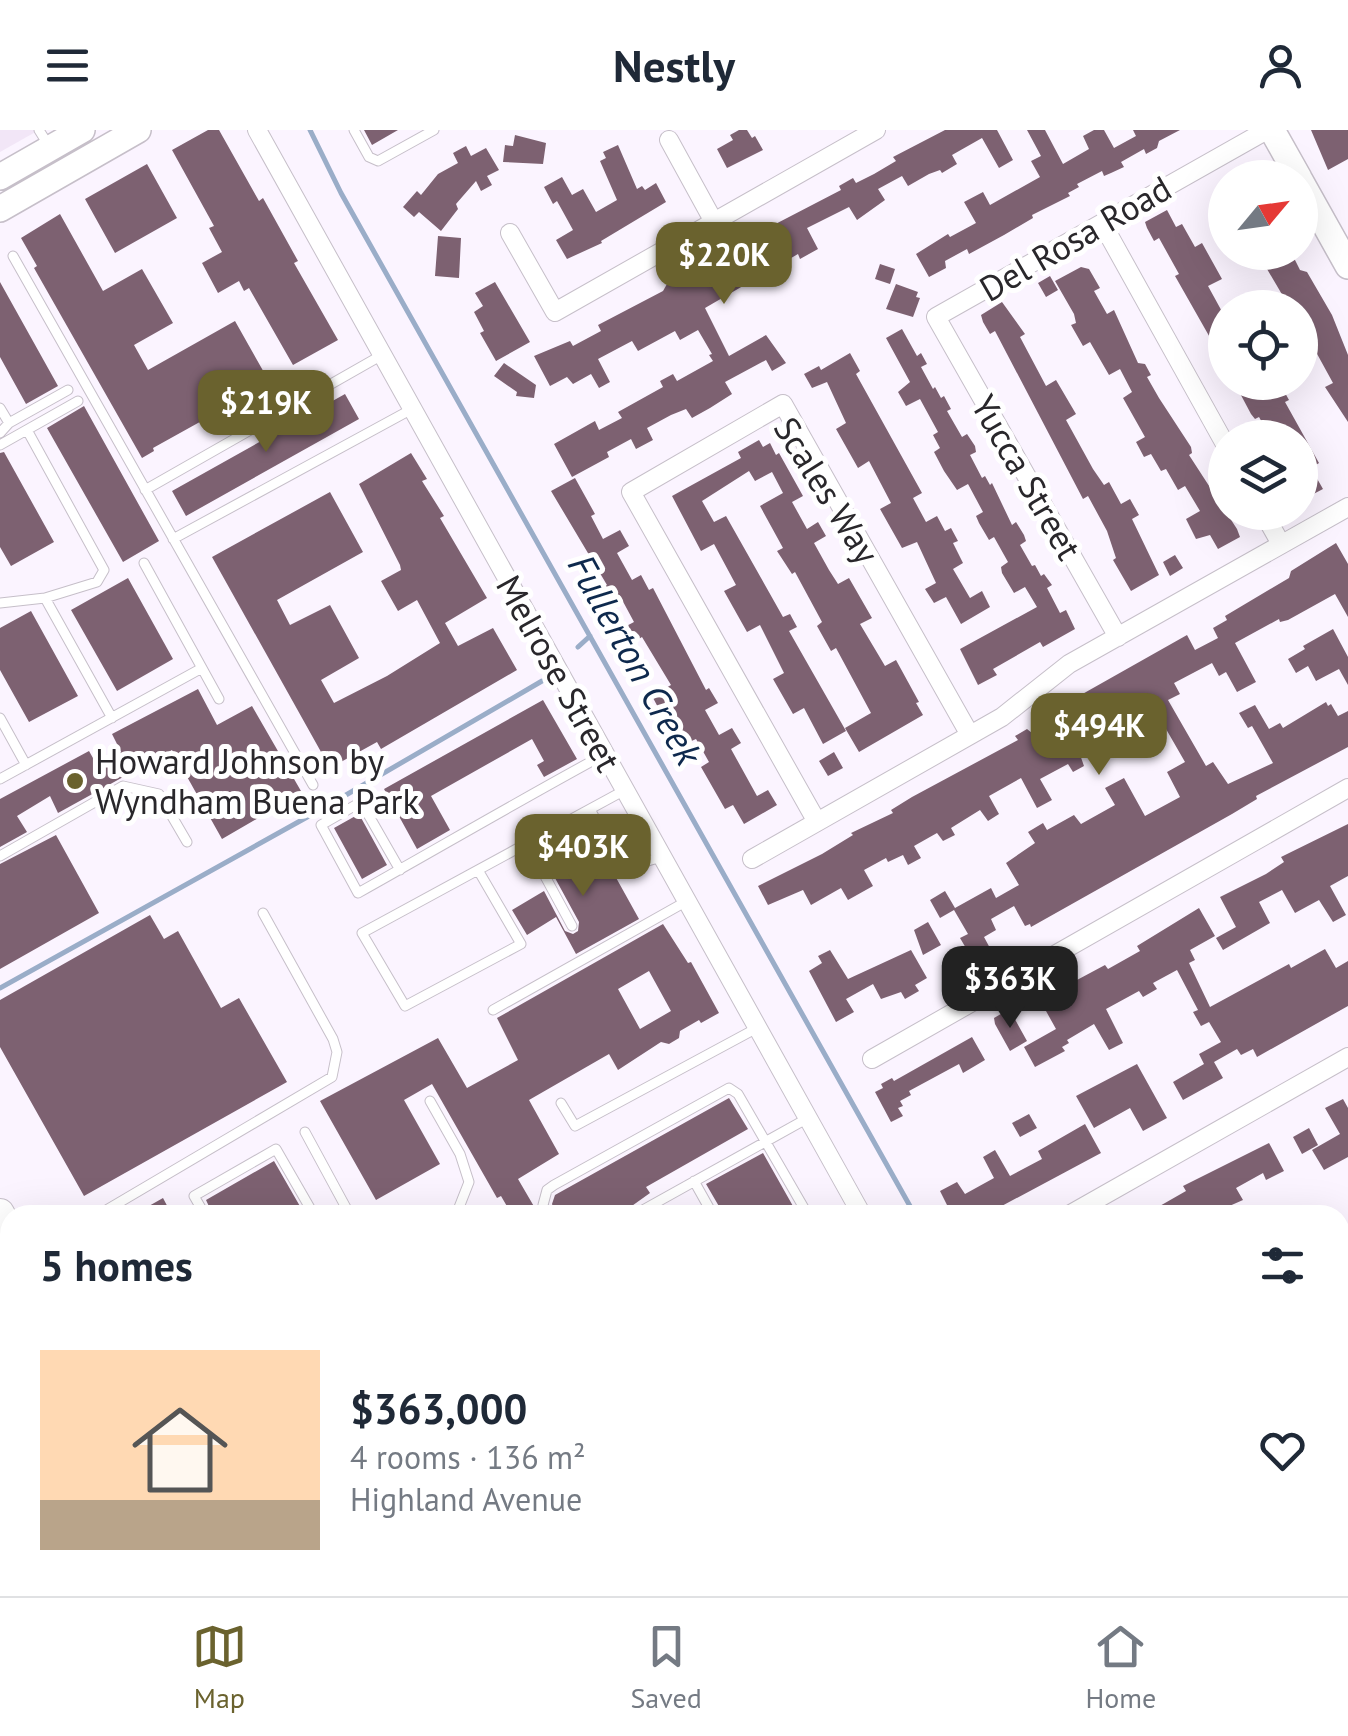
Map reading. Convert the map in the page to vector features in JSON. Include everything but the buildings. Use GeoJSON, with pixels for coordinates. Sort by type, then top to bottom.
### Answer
{"type":"FeatureCollection","features":[{"type":"Feature","properties":{"kind":"main road"},"geometry":{"type":"LineString","coordinates":[[0,176],[44,139],[82,130]]}},
{"type":"Feature","properties":{"kind":"main road"},"geometry":{"type":"LineString","coordinates":[[0,208],[138,130]]}},
{"type":"Feature","properties":{"kind":"main road"},"geometry":{"type":"LineString","coordinates":[[1269,130],[1287,160]]}},
{"type":"Feature","properties":{"kind":"main road"},"geometry":{"type":"LineString","coordinates":[[1318,213],[1348,266]]}},
{"type":"Feature","properties":{"kind":"street","name":"Melrose Street"},"geometry":{"type":"LineString","coordinates":[[258,130],[856,1205]]}},
{"type":"Feature","properties":{"kind":"street"},"geometry":{"type":"LineString","coordinates":[[510,233],[555,312],[875,130]]}},
{"type":"Feature","properties":{"kind":"street","name":"Del Rosa Road"},"geometry":{"type":"LineString","coordinates":[[936,317],[1269,130]]}},
{"type":"Feature","properties":{"kind":"street"},"geometry":{"type":"LineString","coordinates":[[669,140],[714,222]]}},
{"type":"Feature","properties":{"kind":"street"},"geometry":{"type":"LineString","coordinates":[[1102,224],[1212,420]]}},
{"type":"Feature","properties":{"kind":"street","name":"Yucca Street"},"geometry":{"type":"LineString","coordinates":[[936,317],[1118,637]]}},
{"type":"Feature","properties":{"kind":"street","name":"Scales Way"},"geometry":{"type":"LineString","coordinates":[[817,822],[630,492],[784,404],[970,736]]}},
{"type":"Feature","properties":{"kind":"street"},"geometry":{"type":"LineString","coordinates":[[752,859],[970,736],[1011,710],[1069,664],[1348,506]]}},
{"type":"Feature","properties":{"kind":"street"},"geometry":{"type":"LineString","coordinates":[[1273,530],[1281,544]]}},
{"type":"Feature","properties":{"kind":"street"},"geometry":{"type":"LineString","coordinates":[[872,1059],[1348,788]]}},
{"type":"Feature","properties":{"kind":"street"},"geometry":{"type":"LineString","coordinates":[[1087,1205],[1348,1057]]}},
{"type":"Feature","properties":{"kind":"lane"},"geometry":{"type":"LineString","coordinates":[[354,130],[369,157],[378,161],[434,130]]}},
{"type":"Feature","properties":{"kind":"lane"},"geometry":{"type":"LineString","coordinates":[[13,256],[312,785]]}},
{"type":"Feature","properties":{"kind":"lane"},"geometry":{"type":"LineString","coordinates":[[146,490],[382,354]]}},
{"type":"Feature","properties":{"kind":"lane"},"geometry":{"type":"LineString","coordinates":[[0,433],[9,423],[68,390]]}},
{"type":"Feature","properties":{"kind":"lane"},"geometry":{"type":"LineString","coordinates":[[0,445],[78,401]]}},
{"type":"Feature","properties":{"kind":"lane"},"geometry":{"type":"LineString","coordinates":[[0,408],[9,423]]}},
{"type":"Feature","properties":{"kind":"lane"},"geometry":{"type":"LineString","coordinates":[[174,539],[412,408]]}},
{"type":"Feature","properties":{"kind":"lane"},"geometry":{"type":"LineString","coordinates":[[0,603],[45,598],[97,582],[104,570],[27,430]]}},
{"type":"Feature","properties":{"kind":"lane"},"geometry":{"type":"LineString","coordinates":[[144,563],[218,698]]}},
{"type":"Feature","properties":{"kind":"lane"},"geometry":{"type":"LineString","coordinates":[[45,598],[112,718]]}},
{"type":"Feature","properties":{"kind":"lane"},"geometry":{"type":"LineString","coordinates":[[0,779],[202,668]]}},
{"type":"Feature","properties":{"kind":"lane"},"geometry":{"type":"LineString","coordinates":[[0,718],[26,765]]}},
{"type":"Feature","properties":{"kind":"lane"},"geometry":{"type":"LineString","coordinates":[[400,870],[361,802],[320,825],[358,893],[400,870],[605,754]]}},
{"type":"Feature","properties":{"kind":"lane"},"geometry":{"type":"LineString","coordinates":[[0,856],[123,786],[159,794],[187,842]]}},
{"type":"Feature","properties":{"kind":"lane"},"geometry":{"type":"LineString","coordinates":[[478,870],[522,944],[404,1006],[362,933],[625,790]]}},
{"type":"Feature","properties":{"kind":"lane"},"geometry":{"type":"LineString","coordinates":[[590,809],[607,840],[630,866],[662,857]]}},
{"type":"Feature","properties":{"kind":"lane"},"geometry":{"type":"LineString","coordinates":[[527,843],[572,926]]}},
{"type":"Feature","properties":{"kind":"lane"},"geometry":{"type":"LineString","coordinates":[[494,1010],[686,901]]}},
{"type":"Feature","properties":{"kind":"lane"},"geometry":{"type":"LineString","coordinates":[[115,1205],[332,1076],[336,1064],[333,1039],[262,913]]}},
{"type":"Feature","properties":{"kind":"lane"},"geometry":{"type":"LineString","coordinates":[[562,1103],[575,1126],[758,1028]]}},
{"type":"Feature","properties":{"kind":"lane"},"geometry":{"type":"LineString","coordinates":[[542,1205],[547,1190],[554,1185],[729,1088],[738,1094],[802,1205]]}},
{"type":"Feature","properties":{"kind":"lane"},"geometry":{"type":"LineString","coordinates":[[430,1100],[460,1154],[470,1182],[460,1205]]}},
{"type":"Feature","properties":{"kind":"lane"},"geometry":{"type":"LineString","coordinates":[[652,1205],[808,1118]]}},
{"type":"Feature","properties":{"kind":"lane"},"geometry":{"type":"LineString","coordinates":[[305,1132],[345,1205]]}},
{"type":"Feature","properties":{"kind":"lane"},"geometry":{"type":"LineString","coordinates":[[199,1205],[194,1196],[276,1150],[308,1205]]}},
{"type":"Feature","properties":{"kind":"lane"},"geometry":{"type":"LineString","coordinates":[[694,1181],[707,1205]]}},
{"type":"Feature","properties":{"kind":"shaded area"},"geometry":{"type":"Polygon","coordinates":[[[0,130],[39,130],[0,152],[0,130]]]}},
{"type":"Feature","properties":{"kind":"waterway","name":"Fullerton Creek"},"geometry":{"type":"LineString","coordinates":[[310,130],[341,193],[909,1205]]}},
{"type":"Feature","properties":{"kind":"waterway"},"geometry":{"type":"LineString","coordinates":[[578,647],[590,636]]}},
{"type":"Feature","properties":{"kind":"waterway"},"geometry":{"type":"LineString","coordinates":[[0,988],[542,681]]}},
{"type":"Feature","properties":{"kind":"place","name":"Howard Johnson by Wyndham Buena Park"},"geometry":{"type":"Point","coordinates":[75,781]}}]}
